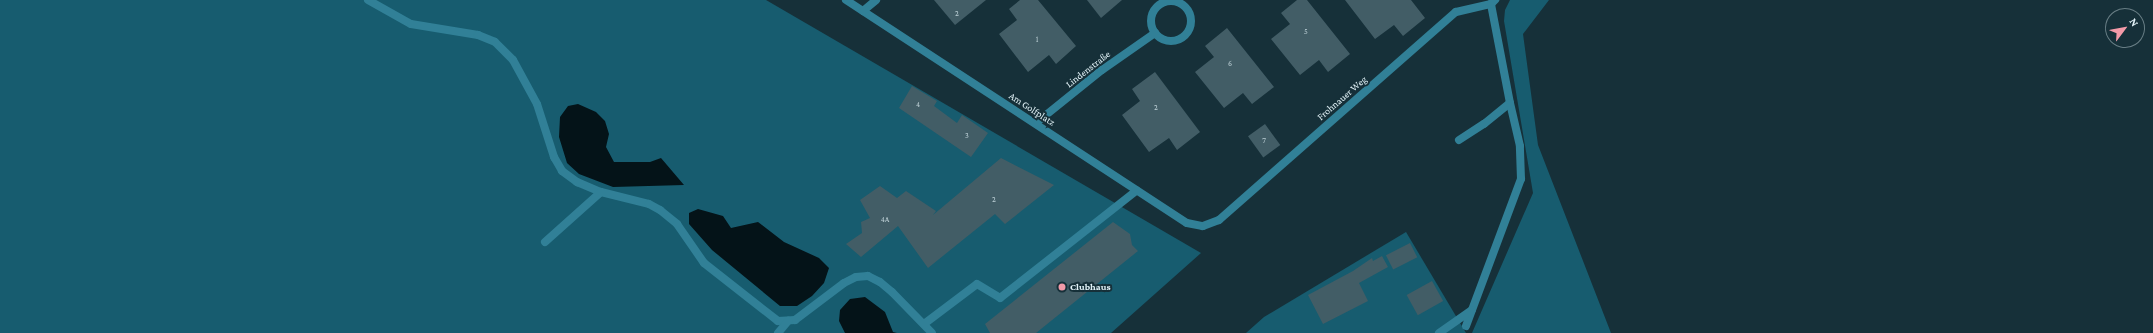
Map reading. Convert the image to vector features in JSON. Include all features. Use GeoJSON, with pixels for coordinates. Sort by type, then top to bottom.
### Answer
{"type":"FeatureCollection","features":[{"type":"Feature","properties":{"kind":"street"},"geometry":{"type":"LineString","coordinates":[[368,0],[411,24],[478,35],[495,42],[513,60],[537,104],[554,157],[562,171],[577,182],[601,192],[649,204],[660,210],[677,224],[704,263],[716,275],[778,321],[788,321],[801,316],[844,283],[856,277],[868,276],[880,282],[892,292],[932,333]]}},
{"type":"Feature","properties":{"kind":"street","name":"Am Golfplatz"},"geometry":{"type":"LineString","coordinates":[[846,0],[1187,223],[1194,226],[1208,225]]}},
{"type":"Feature","properties":{"kind":"street"},"geometry":{"type":"LineString","coordinates":[[863,11],[876,0]]}},
{"type":"Feature","properties":{"kind":"street"},"geometry":{"type":"LineString","coordinates":[[1171,1],[1179,3],[1188,10],[1191,26],[1182,38],[1169,41],[1155,33],[1152,18],[1159,5],[1171,1]]}},
{"type":"Feature","properties":{"kind":"street"},"geometry":{"type":"LineString","coordinates":[[1466,326],[1521,179],[1520,146],[1510,103],[1493,2]]}},
{"type":"Feature","properties":{"kind":"street","name":"Frohnauer Weg"},"geometry":{"type":"LineString","coordinates":[[1208,225],[1219,220],[1456,12],[1493,2]]}},
{"type":"Feature","properties":{"kind":"street","name":"Lindenstraße"},"geometry":{"type":"LineString","coordinates":[[1036,123],[1102,70],[1155,33]]}},
{"type":"Feature","properties":{"kind":"street"},"geometry":{"type":"LineString","coordinates":[[1459,140],[1484,124],[1510,103]]}},
{"type":"Feature","properties":{"kind":"street"},"geometry":{"type":"LineString","coordinates":[[924,324],[977,284],[1000,298],[1138,190]]}},
{"type":"Feature","properties":{"kind":"street"},"geometry":{"type":"LineString","coordinates":[[545,242],[601,192]]}},
{"type":"Feature","properties":{"kind":"street"},"geometry":{"type":"LineString","coordinates":[[1439,333],[1472,310]]}},
{"type":"Feature","properties":{"kind":"street"},"geometry":{"type":"LineString","coordinates":[[778,333],[788,321]]}},
{"type":"Feature","properties":{"kind":"shaded area"},"geometry":{"type":"Polygon","coordinates":[[[0,0],[766,0],[1201,253],[1111,333],[0,333],[0,0]]]}},
{"type":"Feature","properties":{"kind":"shaded area"},"geometry":{"type":"Polygon","coordinates":[[[1510,0],[1549,0],[1523,34],[1538,145],[1611,333],[1472,333],[1533,193],[1504,21],[1505,10],[1510,0]]]}},
{"type":"Feature","properties":{"kind":"shaded area"},"geometry":{"type":"Polygon","coordinates":[[[578,104],[596,112],[605,121],[609,134],[606,147],[614,162],[650,162],[661,158],[684,185],[613,187],[579,174],[567,163],[559,137],[560,117],[568,106],[578,104]]]}},
{"type":"Feature","properties":{"kind":"shaded area"},"geometry":{"type":"Polygon","coordinates":[[[698,209],[723,216],[731,228],[758,222],[784,242],[819,258],[829,268],[824,283],[812,296],[797,306],[780,306],[712,250],[689,224],[689,213],[698,209]]]}},
{"type":"Feature","properties":{"kind":"shaded area"},"geometry":{"type":"Polygon","coordinates":[[[1406,232],[1466,333],[1246,333],[1264,317],[1406,232]]]}},
{"type":"Feature","properties":{"kind":"shaded area"},"geometry":{"type":"Polygon","coordinates":[[[865,297],[885,312],[893,332],[897,333],[845,333],[839,321],[840,310],[850,299],[865,297]]]}},
{"type":"Feature","properties":{"kind":"building"},"geometry":{"type":"Polygon","coordinates":[[[934,0],[986,0],[955,25],[934,0]]]}},
{"type":"Feature","properties":{"kind":"building"},"geometry":{"type":"Polygon","coordinates":[[[1020,0],[1038,0],[1076,46],[1056,64],[1049,55],[1028,72],[999,34],[1017,20],[1009,9],[1020,0]]]}},
{"type":"Feature","properties":{"kind":"building"},"geometry":{"type":"Polygon","coordinates":[[[1087,0],[1122,0],[1101,18],[1087,0]]]}},
{"type":"Feature","properties":{"kind":"building"},"geometry":{"type":"Polygon","coordinates":[[[1297,0],[1307,0],[1350,54],[1328,72],[1319,60],[1300,75],[1271,39],[1290,24],[1281,13],[1297,0]]]}},
{"type":"Feature","properties":{"kind":"building"},"geometry":{"type":"Polygon","coordinates":[[[1345,0],[1411,0],[1425,18],[1403,36],[1394,25],[1375,39],[1345,0]]]}},
{"type":"Feature","properties":{"kind":"building"},"geometry":{"type":"Polygon","coordinates":[[[1227,28],[1274,87],[1252,104],[1243,93],[1224,108],[1195,72],[1214,57],[1205,46],[1227,28]]]}},
{"type":"Feature","properties":{"kind":"building"},"geometry":{"type":"Polygon","coordinates":[[[1155,72],[1200,132],[1177,150],[1169,138],[1149,152],[1122,115],[1140,101],[1132,89],[1155,72]]]}},
{"type":"Feature","properties":{"kind":"building"},"geometry":{"type":"Polygon","coordinates":[[[912,86],[937,101],[934,106],[957,123],[962,115],[988,133],[971,157],[899,108],[912,86]]]}},
{"type":"Feature","properties":{"kind":"building"},"geometry":{"type":"Polygon","coordinates":[[[1265,124],[1280,145],[1263,157],[1248,136],[1265,124]]]}},
{"type":"Feature","properties":{"kind":"building"},"geometry":{"type":"Polygon","coordinates":[[[1001,158],[1054,185],[1005,224],[995,214],[928,268],[898,226],[861,257],[846,244],[862,233],[861,222],[870,218],[860,200],[880,186],[897,198],[906,191],[936,211],[933,215],[1001,158]]]}},
{"type":"Feature","properties":{"kind":"building","name":"Clubhaus"},"geometry":{"type":"Polygon","coordinates":[[[1113,222],[1130,234],[1132,245],[1138,251],[1036,333],[990,333],[985,324],[1113,222]]]}},
{"type":"Feature","properties":{"kind":"building"},"geometry":{"type":"Polygon","coordinates":[[[1410,243],[1417,257],[1393,270],[1386,255],[1410,243]]]}},
{"type":"Feature","properties":{"kind":"building"},"geometry":{"type":"Polygon","coordinates":[[[1382,256],[1388,267],[1359,283],[1368,301],[1323,324],[1308,295],[1353,271],[1372,258],[1373,261],[1382,256]]]}},
{"type":"Feature","properties":{"kind":"building"},"geometry":{"type":"Polygon","coordinates":[[[1432,281],[1443,301],[1418,315],[1407,295],[1432,281]]]}},
{"type":"Feature","properties":{"kind":"place","name":"Clubhaus"},"geometry":{"type":"Point","coordinates":[1062,287]}}]}
